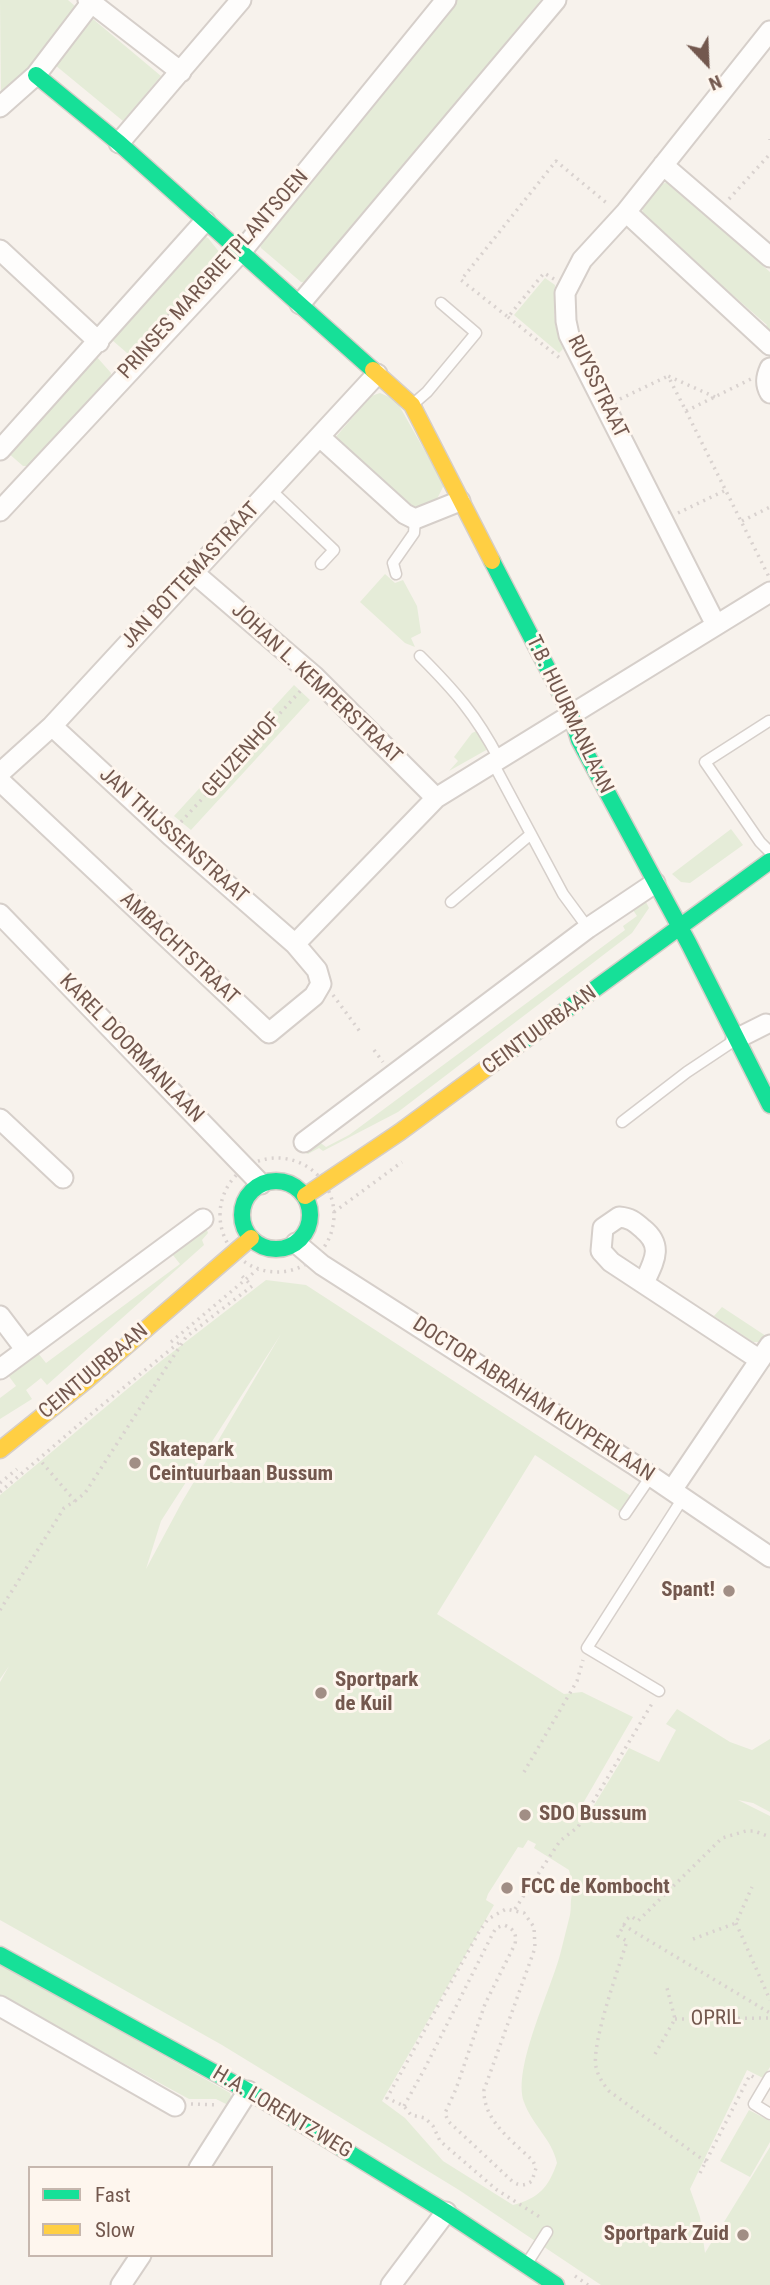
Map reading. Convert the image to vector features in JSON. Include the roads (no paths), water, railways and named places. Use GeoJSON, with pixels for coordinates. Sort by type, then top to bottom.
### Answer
{"type":"FeatureCollection","features":[{"type":"Feature","properties":{"kind":"street"},"geometry":{"type":"LineString","coordinates":[[120,143],[241,0]]}},
{"type":"Feature","properties":{"kind":"street","name":"PRINSES MARGRIETPLANTSOEN"},"geometry":{"type":"LineString","coordinates":[[0,511],[241,252],[446,0]]}},
{"type":"Feature","properties":{"kind":"street"},"geometry":{"type":"LineString","coordinates":[[300,304],[556,0]]}},
{"type":"Feature","properties":{"kind":"street"},"geometry":{"type":"LineString","coordinates":[[0,107],[36,75],[89,1],[181,72]]}},
{"type":"Feature","properties":{"kind":"street"},"geometry":{"type":"LineString","coordinates":[[770,31],[624,214],[770,345]]}},
{"type":"Feature","properties":{"kind":"street","name":"T.B. HUURMANLAAN"},"geometry":{"type":"LineString","coordinates":[[36,75],[120,143],[412,405],[571,714],[579,740],[770,1105]]}},
{"type":"Feature","properties":{"kind":"street"},"geometry":{"type":"LineString","coordinates":[[663,165],[770,257]]}},
{"type":"Feature","properties":{"kind":"street","name":"RUYSSTRAAT"},"geometry":{"type":"LineString","coordinates":[[624,214],[582,260],[566,289],[569,335],[716,625]]}},
{"type":"Feature","properties":{"kind":"street","name":"PRINSES MARGRIETPLANTSOEN"},"geometry":{"type":"LineString","coordinates":[[0,450],[205,221]]}},
{"type":"Feature","properties":{"kind":"street"},"geometry":{"type":"LineString","coordinates":[[0,250],[99,342]]}},
{"type":"Feature","properties":{"kind":"street","name":"JAN BOTTEMASTRAAT"},"geometry":{"type":"LineString","coordinates":[[0,773],[52,726],[377,374]]}},
{"type":"Feature","properties":{"kind":"street"},"geometry":{"type":"LineString","coordinates":[[320,436],[405,514],[415,519],[460,501]]}},
{"type":"Feature","properties":{"kind":"street","name":"JOHAN L. KEMPERSTRAAT"},"geometry":{"type":"LineString","coordinates":[[194,573],[314,676],[436,798]]}},
{"type":"Feature","properties":{"kind":"street"},"geometry":{"type":"LineString","coordinates":[[295,944],[436,798],[770,592]]}},
{"type":"Feature","properties":{"kind":"street","name":"JAN THIJSSENSTRAAT"},"geometry":{"type":"LineString","coordinates":[[52,726],[170,835],[295,944]]}},
{"type":"Feature","properties":{"kind":"street","name":"AMBACHTSTRAAT"},"geometry":{"type":"LineString","coordinates":[[0,781],[269,1034],[314,996],[321,984],[317,970],[295,944]]}},
{"type":"Feature","properties":{"kind":"street","name":"CEINTUURBAAN"},"geometry":{"type":"LineString","coordinates":[[305,1196],[400,1132],[770,860]]}},
{"type":"Feature","properties":{"kind":"street"},"geometry":{"type":"LineString","coordinates":[[304,1142],[588,929],[655,883]]}},
{"type":"Feature","properties":{"kind":"street","name":"KAREL DOORMANLAAN"},"geometry":{"type":"LineString","coordinates":[[0,914],[261,1184]]}},
{"type":"Feature","properties":{"kind":"street"},"geometry":{"type":"LineString","coordinates":[[736,1039],[765,1024]]}},
{"type":"Feature","properties":{"kind":"street"},"geometry":{"type":"LineString","coordinates":[[0,1119],[63,1178]]}},
{"type":"Feature","properties":{"kind":"street"},"geometry":{"type":"LineString","coordinates":[[286,1182],[295,1186],[305,1196],[309,1205],[310,1222],[303,1237],[296,1243],[282,1249],[274,1249],[258,1244],[251,1238],[243,1221],[243,1206],[251,1192],[261,1184],[286,1182]]}},
{"type":"Feature","properties":{"kind":"street"},"geometry":{"type":"LineString","coordinates":[[0,1368],[203,1219]]}},
{"type":"Feature","properties":{"kind":"street","name":"CEINTUURBAAN"},"geometry":{"type":"LineString","coordinates":[[0,1450],[87,1380],[251,1238]]}},
{"type":"Feature","properties":{"kind":"street","name":"DOCTOR ABRAHAM KUYPERLAAN"},"geometry":{"type":"LineString","coordinates":[[296,1243],[322,1265],[651,1476],[770,1557]]}},
{"type":"Feature","properties":{"kind":"street"},"geometry":{"type":"LineString","coordinates":[[644,1283],[765,1353],[677,1494]]}},
{"type":"Feature","properties":{"kind":"street"},"geometry":{"type":"LineString","coordinates":[[0,1316],[25,1349]]}},
{"type":"Feature","properties":{"kind":"street","name":"H.A. LORENTZWEG"},"geometry":{"type":"LineString","coordinates":[[0,1955],[248,2091],[446,2212],[531,2274],[556,2285]]}},
{"type":"Feature","properties":{"kind":"street"},"geometry":{"type":"LineString","coordinates":[[0,2007],[175,2106]]}},
{"type":"Feature","properties":{"kind":"street"},"geometry":{"type":"LineString","coordinates":[[200,2166],[248,2091]]}},
{"type":"Feature","properties":{"kind":"street"},"geometry":{"type":"LineString","coordinates":[[391,2285],[446,2212]]}},
{"type":"Feature","properties":{"kind":"street"},"geometry":{"type":"LineString","coordinates":[[121,2285],[140,2257]]}},
{"type":"Feature","properties":{"kind":"lane"},"geometry":{"type":"LineString","coordinates":[[412,405],[427,392],[477,333],[441,303]]}},
{"type":"Feature","properties":{"kind":"lane"},"geometry":{"type":"LineString","coordinates":[[271,490],[334,550],[321,564]]}},
{"type":"Feature","properties":{"kind":"lane"},"geometry":{"type":"LineString","coordinates":[[396,574],[393,563],[414,533],[415,519]]}},
{"type":"Feature","properties":{"kind":"lane"},"geometry":{"type":"LineString","coordinates":[[420,656],[474,715],[531,834],[563,894],[588,929]]}},
{"type":"Feature","properties":{"kind":"lane"},"geometry":{"type":"LineString","coordinates":[[769,721],[705,762],[760,842],[770,852]]}},
{"type":"Feature","properties":{"kind":"lane"},"geometry":{"type":"LineString","coordinates":[[451,902],[531,834]]}},
{"type":"Feature","properties":{"kind":"lane"},"geometry":{"type":"LineString","coordinates":[[622,1122],[687,1072],[736,1039]]}},
{"type":"Feature","properties":{"kind":"lane"},"geometry":{"type":"LineString","coordinates":[[625,1514],[651,1476]]}},
{"type":"Feature","properties":{"kind":"lane"},"geometry":{"type":"LineString","coordinates":[[659,1691],[587,1648],[677,1494]]}},
{"type":"Feature","properties":{"kind":"lane"},"geometry":{"type":"LineString","coordinates":[[768,2080],[754,2104],[770,2113]]}},
{"type":"Feature","properties":{"kind":"lane"},"geometry":{"type":"LineString","coordinates":[[531,2274],[547,2232]]}},
{"type":"Feature","properties":{"kind":"place","name":"Skatepark Ceintuurbaan Bussum"},"geometry":{"type":"Point","coordinates":[135,1463]}},
{"type":"Feature","properties":{"kind":"place","name":"Spant!"},"geometry":{"type":"Point","coordinates":[729,1591]}},
{"type":"Feature","properties":{"kind":"place","name":"Sportpark de Kuil"},"geometry":{"type":"Point","coordinates":[321,1693]}},
{"type":"Feature","properties":{"kind":"place","name":"SDO Bussum"},"geometry":{"type":"Point","coordinates":[525,1815]}},
{"type":"Feature","properties":{"kind":"place","name":"FCC de Kombocht"},"geometry":{"type":"Point","coordinates":[507,1888]}},
{"type":"Feature","properties":{"kind":"place","name":"Sportpark Zuid"},"geometry":{"type":"Point","coordinates":[743,2235]}}]}
